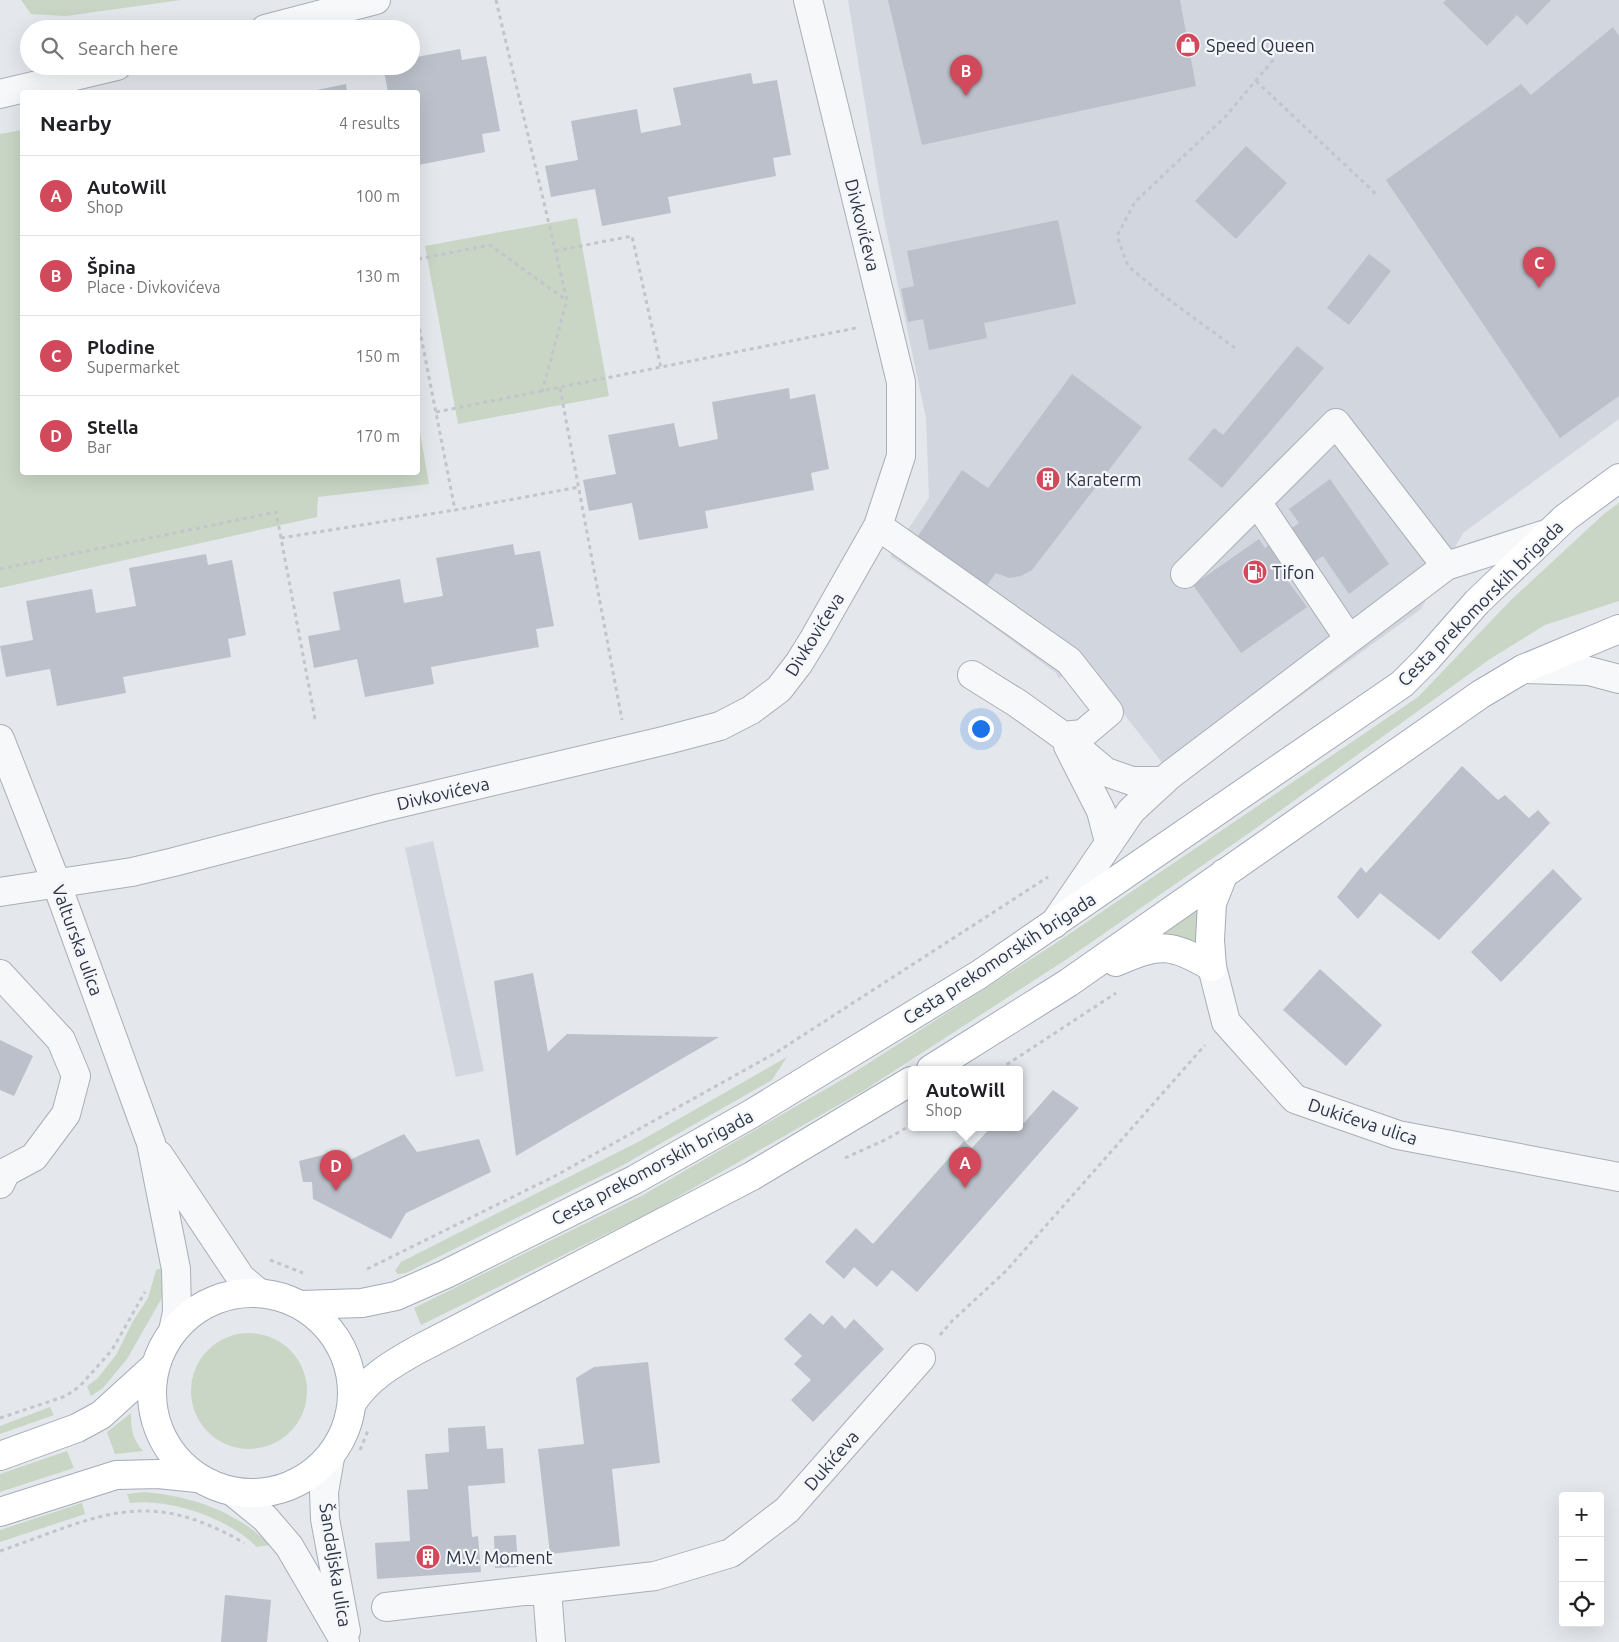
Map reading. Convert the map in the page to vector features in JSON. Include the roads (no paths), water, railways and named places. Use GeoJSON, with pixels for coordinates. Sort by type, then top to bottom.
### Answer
{"type":"FeatureCollection","features":[{"type":"Feature","properties":{"kind":"main road","name":"Cesta prekomorskih brigada"},"geometry":{"type":"LineString","coordinates":[[301,1305],[362,1303],[396,1296],[446,1274],[634,1180],[826,1069],[980,974],[1402,684],[1426,660],[1477,602],[1549,533],[1565,518],[1619,478]]}},
{"type":"Feature","properties":{"kind":"main road"},"geometry":{"type":"LineString","coordinates":[[935,1066],[1068,983],[1440,721],[1523,669],[1619,630]]}},
{"type":"Feature","properties":{"kind":"main road"},"geometry":{"type":"LineString","coordinates":[[1212,967],[1210,940],[1212,903],[1224,873]]}},
{"type":"Feature","properties":{"kind":"main road"},"geometry":{"type":"LineString","coordinates":[[1068,983],[1147,948],[1170,948],[1188,953],[1212,967]]}},
{"type":"Feature","properties":{"kind":"main road"},"geometry":{"type":"LineString","coordinates":[[362,1411],[350,1368],[334,1334],[321,1320],[301,1305],[284,1298],[259,1293],[240,1293],[204,1305],[188,1315],[173,1331],[164,1344],[156,1365],[152,1399],[155,1418],[161,1436],[177,1459],[197,1478],[233,1492],[261,1493],[289,1487],[343,1457],[348,1425],[362,1411],[363,1387],[395,1362],[752,1176],[908,1084]]}},
{"type":"Feature","properties":{"kind":"main road"},"geometry":{"type":"LineString","coordinates":[[0,1456],[77,1428],[101,1414],[156,1365]]}},
{"type":"Feature","properties":{"kind":"main road"},"geometry":{"type":"LineString","coordinates":[[0,1512],[116,1475],[158,1474],[197,1478]]}},
{"type":"Feature","properties":{"kind":"street"},"geometry":{"type":"LineString","coordinates":[[299,20],[376,0]]}},
{"type":"Feature","properties":{"kind":"street","name":"Divkovićeva"},"geometry":{"type":"LineString","coordinates":[[0,892],[132,872],[352,815],[720,726],[751,710],[779,689],[799,663],[815,637],[878,526],[901,456],[901,382],[808,0]]}},
{"type":"Feature","properties":{"kind":"street"},"geometry":{"type":"LineString","coordinates":[[0,94],[79,75]]}},
{"type":"Feature","properties":{"kind":"street"},"geometry":{"type":"LineString","coordinates":[[1186,574],[1336,423],[1446,566]]}},
{"type":"Feature","properties":{"kind":"street"},"geometry":{"type":"LineString","coordinates":[[1256,502],[1349,639]]}},
{"type":"Feature","properties":{"kind":"street"},"geometry":{"type":"LineString","coordinates":[[878,526],[1069,661],[1109,712],[1083,734],[1063,736]]}},
{"type":"Feature","properties":{"kind":"street"},"geometry":{"type":"LineString","coordinates":[[1054,924],[1130,811],[1163,781],[1446,566],[1549,533]]}},
{"type":"Feature","properties":{"kind":"street"},"geometry":{"type":"LineString","coordinates":[[1523,669],[1588,671],[1619,679]]}},
{"type":"Feature","properties":{"kind":"street"},"geometry":{"type":"LineString","coordinates":[[972,675],[1017,703],[1063,736],[1106,772],[1132,781],[1163,781]]}},
{"type":"Feature","properties":{"kind":"street"},"geometry":{"type":"LineString","coordinates":[[1063,736],[1101,810],[1109,842]]}},
{"type":"Feature","properties":{"kind":"street","name":"Valturska ulica"},"geometry":{"type":"LineString","coordinates":[[0,739],[56,882],[151,1143],[176,1269],[177,1312],[173,1331]]}},
{"type":"Feature","properties":{"kind":"street","name":"Dukićeva ulica"},"geometry":{"type":"LineString","coordinates":[[1212,967],[1226,1022],[1295,1099],[1398,1135],[1619,1177]]}},
{"type":"Feature","properties":{"kind":"street"},"geometry":{"type":"LineString","coordinates":[[0,974],[62,1040],[76,1076],[66,1114],[34,1157],[6,1172],[0,1184]]}},
{"type":"Feature","properties":{"kind":"street","name":"Valturska ulica"},"geometry":{"type":"LineString","coordinates":[[151,1143],[241,1278],[259,1293]]}},
{"type":"Feature","properties":{"kind":"street","name":"Dukićeva"},"geometry":{"type":"LineString","coordinates":[[547,1589],[655,1576],[731,1553],[787,1510],[922,1358]]}},
{"type":"Feature","properties":{"kind":"street","name":"Šandaljska ulica"},"geometry":{"type":"LineString","coordinates":[[343,1457],[324,1492],[325,1519],[347,1642]]}},
{"type":"Feature","properties":{"kind":"street","name":"Šandaljska ulica"},"geometry":{"type":"LineString","coordinates":[[233,1492],[265,1518],[280,1535],[347,1642]]}},
{"type":"Feature","properties":{"kind":"street"},"geometry":{"type":"LineString","coordinates":[[386,1607],[547,1589],[550,1642]]}},
{"type":"Feature","properties":{"kind":"place","name":"Speed Queen"},"geometry":{"type":"Point","coordinates":[1188,45]}},
{"type":"Feature","properties":{"kind":"place","name":"Špina"},"geometry":{"type":"Point","coordinates":[966,96]}},
{"type":"Feature","properties":{"kind":"place","name":"Plodine"},"geometry":{"type":"Point","coordinates":[1539,288]}},
{"type":"Feature","properties":{"kind":"place","name":"Karaterm"},"geometry":{"type":"Point","coordinates":[1048,479]}},
{"type":"Feature","properties":{"kind":"place","name":"Tifon"},"geometry":{"type":"Point","coordinates":[1255,572]}},
{"type":"Feature","properties":{"kind":"place","name":"AutoWill"},"geometry":{"type":"Point","coordinates":[965,1188]}},
{"type":"Feature","properties":{"kind":"place","name":"Stella"},"geometry":{"type":"Point","coordinates":[336,1191]}},
{"type":"Feature","properties":{"kind":"place","name":"M.V. Moment"},"geometry":{"type":"Point","coordinates":[428,1557]}}]}
